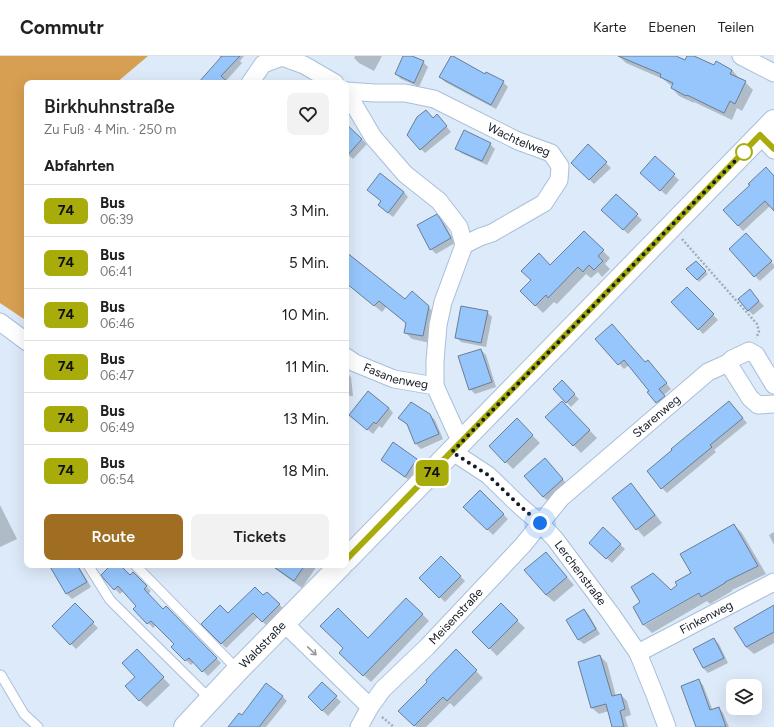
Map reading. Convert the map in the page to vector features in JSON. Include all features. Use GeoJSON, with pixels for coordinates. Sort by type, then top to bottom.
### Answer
{"type":"FeatureCollection","features":[{"type":"Feature","properties":{"kind":"street"},"geometry":{"type":"LineString","coordinates":[[741,56],[774,73]]}},
{"type":"Feature","properties":{"kind":"street"},"geometry":{"type":"LineString","coordinates":[[252,80],[263,64],[282,57],[304,65],[329,80]]}},
{"type":"Feature","properties":{"kind":"street","name":"Wachtelweg"},"geometry":{"type":"LineString","coordinates":[[349,91],[405,93],[434,99],[518,141],[551,153],[560,166],[559,180],[544,203],[492,233],[464,245],[458,227],[439,201],[404,174],[373,137],[349,96]]}},
{"type":"Feature","properties":{"kind":"street"},"geometry":{"type":"LineString","coordinates":[[349,557],[458,447],[670,227],[769,135]]}},
{"type":"Feature","properties":{"kind":"street"},"geometry":{"type":"LineString","coordinates":[[435,386],[435,361],[438,325],[443,302],[464,245]]}},
{"type":"Feature","properties":{"kind":"street"},"geometry":{"type":"LineString","coordinates":[[0,322],[24,340]]}},
{"type":"Feature","properties":{"kind":"street"},"geometry":{"type":"LineString","coordinates":[[749,351],[756,355],[774,385]]}},
{"type":"Feature","properties":{"kind":"street","name":"Starenweg"},"geometry":{"type":"LineString","coordinates":[[540,523],[561,498],[708,372],[749,351]]}},
{"type":"Feature","properties":{"kind":"street","name":"Fasanenweg"},"geometry":{"type":"LineString","coordinates":[[349,359],[394,380],[435,386],[456,432],[458,447]]}},
{"type":"Feature","properties":{"kind":"street"},"geometry":{"type":"LineString","coordinates":[[728,363],[750,398],[758,405],[774,404]]}},
{"type":"Feature","properties":{"kind":"street","name":"Lerchenstraße"},"geometry":{"type":"LineString","coordinates":[[458,447],[540,523],[555,539],[611,614],[638,653],[667,727]]}},
{"type":"Feature","properties":{"kind":"street","name":"Meisenstraße"},"geometry":{"type":"LineString","coordinates":[[358,727],[383,689],[427,647],[523,545],[540,523]]}},
{"type":"Feature","properties":{"kind":"street","name":"Waldstraße"},"geometry":{"type":"LineString","coordinates":[[185,727],[238,670],[338,568]]}},
{"type":"Feature","properties":{"kind":"street","name":"Finkenweg"},"geometry":{"type":"LineString","coordinates":[[638,653],[774,582]]}},
{"type":"Feature","properties":{"kind":"street"},"geometry":{"type":"LineString","coordinates":[[284,623],[370,707]]}},
{"type":"Feature","properties":{"kind":"lane"},"geometry":{"type":"LineString","coordinates":[[90,568],[110,600],[211,700]]}},
{"type":"Feature","properties":{"kind":"lane"},"geometry":{"type":"LineString","coordinates":[[138,568],[238,670]]}},
{"type":"Feature","properties":{"kind":"lane"},"geometry":{"type":"LineString","coordinates":[[1,674],[24,714],[38,727]]}},
{"type":"Feature","properties":{"kind":"path"},"geometry":{"type":"LineString","coordinates":[[670,227],[757,324],[759,332],[749,351]]}},
{"type":"Feature","properties":{"kind":"shaded area"},"geometry":{"type":"Polygon","coordinates":[[[0,56],[148,56],[120,80],[24,80],[24,319],[0,303],[0,56]]]}},
{"type":"Feature","properties":{"kind":"building"},"geometry":{"type":"Polygon","coordinates":[[[222,56],[240,56],[221,76],[226,80],[201,80],[222,56]]]}},
{"type":"Feature","properties":{"kind":"building"},"geometry":{"type":"Polygon","coordinates":[[[403,56],[412,56],[424,61],[414,83],[395,74],[403,56]]]}},
{"type":"Feature","properties":{"kind":"building"},"geometry":{"type":"Polygon","coordinates":[[[451,56],[485,74],[486,72],[504,81],[491,105],[439,77],[451,56]]]}},
{"type":"Feature","properties":{"kind":"building"},"geometry":{"type":"Polygon","coordinates":[[[618,56],[676,56],[685,60],[687,56],[694,56],[714,65],[716,61],[732,70],[730,74],[746,81],[735,104],[730,101],[724,113],[671,88],[673,83],[660,77],[661,74],[618,56]]]}},
{"type":"Feature","properties":{"kind":"building"},"geometry":{"type":"Polygon","coordinates":[[[426,110],[433,118],[437,114],[447,126],[420,150],[407,135],[417,117],[426,110]]]}},
{"type":"Feature","properties":{"kind":"building"},"geometry":{"type":"Polygon","coordinates":[[[349,127],[362,139],[349,154],[349,127]]]}},
{"type":"Feature","properties":{"kind":"building"},"geometry":{"type":"Polygon","coordinates":[[[464,130],[491,143],[482,161],[455,149],[464,130]]]}},
{"type":"Feature","properties":{"kind":"building"},"geometry":{"type":"Polygon","coordinates":[[[588,144],[607,162],[589,180],[571,163],[588,144]]]}},
{"type":"Feature","properties":{"kind":"building"},"geometry":{"type":"Polygon","coordinates":[[[655,156],[675,174],[660,191],[640,173],[655,156]]]}},
{"type":"Feature","properties":{"kind":"building"},"geometry":{"type":"Polygon","coordinates":[[[766,167],[774,176],[774,211],[765,201],[738,226],[723,210],[750,185],[748,184],[766,167]]]}},
{"type":"Feature","properties":{"kind":"building"},"geometry":{"type":"Polygon","coordinates":[[[380,173],[404,192],[388,213],[378,205],[381,201],[367,190],[380,173]]]}},
{"type":"Feature","properties":{"kind":"building"},"geometry":{"type":"Polygon","coordinates":[[[616,194],[638,214],[623,230],[601,210],[616,194]]]}},
{"type":"Feature","properties":{"kind":"building"},"geometry":{"type":"Polygon","coordinates":[[[437,214],[451,238],[430,250],[417,225],[437,214]]]}},
{"type":"Feature","properties":{"kind":"building"},"geometry":{"type":"Polygon","coordinates":[[[584,231],[604,250],[598,256],[603,261],[594,270],[589,265],[583,272],[578,267],[548,298],[546,295],[535,306],[520,291],[531,280],[521,271],[539,253],[550,265],[584,231]]]}},
{"type":"Feature","properties":{"kind":"building"},"geometry":{"type":"Polygon","coordinates":[[[746,233],[772,261],[754,277],[729,249],[746,233]]]}},
{"type":"Feature","properties":{"kind":"building"},"geometry":{"type":"Polygon","coordinates":[[[349,254],[405,299],[412,291],[429,306],[423,336],[404,333],[406,323],[379,301],[374,306],[349,285],[349,254]]]}},
{"type":"Feature","properties":{"kind":"building"},"geometry":{"type":"Polygon","coordinates":[[[696,261],[706,271],[697,280],[686,269],[696,261]]]}},
{"type":"Feature","properties":{"kind":"building"},"geometry":{"type":"Polygon","coordinates":[[[687,287],[714,314],[698,330],[671,302],[687,287]]]}},
{"type":"Feature","properties":{"kind":"building"},"geometry":{"type":"Polygon","coordinates":[[[750,289],[759,301],[748,311],[738,299],[750,289]]]}},
{"type":"Feature","properties":{"kind":"building"},"geometry":{"type":"Polygon","coordinates":[[[461,306],[488,311],[481,343],[455,338],[461,306]]]}},
{"type":"Feature","properties":{"kind":"building"},"geometry":{"type":"Polygon","coordinates":[[[612,324],[645,362],[648,360],[667,383],[659,389],[665,396],[656,403],[647,392],[649,391],[624,360],[618,365],[595,339],[612,324]]]}},
{"type":"Feature","properties":{"kind":"building"},"geometry":{"type":"Polygon","coordinates":[[[481,349],[492,382],[469,390],[458,356],[481,349]]]}},
{"type":"Feature","properties":{"kind":"building"},"geometry":{"type":"Polygon","coordinates":[[[562,380],[575,394],[566,403],[553,389],[562,380]]]}},
{"type":"Feature","properties":{"kind":"building"},"geometry":{"type":"Polygon","coordinates":[[[368,391],[389,408],[376,424],[374,422],[367,430],[349,415],[368,391]]]}},
{"type":"Feature","properties":{"kind":"building"},"geometry":{"type":"Polygon","coordinates":[[[562,401],[590,430],[573,446],[545,417],[562,401]]]}},
{"type":"Feature","properties":{"kind":"building"},"geometry":{"type":"Polygon","coordinates":[[[729,401],[743,418],[710,445],[712,447],[661,489],[647,471],[729,401]]]}},
{"type":"Feature","properties":{"kind":"building"},"geometry":{"type":"Polygon","coordinates":[[[411,402],[430,414],[439,434],[415,444],[407,424],[398,418],[411,402]]]}},
{"type":"Feature","properties":{"kind":"building"},"geometry":{"type":"Polygon","coordinates":[[[517,418],[533,435],[505,463],[489,446],[517,418]]]}},
{"type":"Feature","properties":{"kind":"building"},"geometry":{"type":"Polygon","coordinates":[[[393,442],[417,459],[405,477],[381,460],[393,442]]]}},
{"type":"Feature","properties":{"kind":"building"},"geometry":{"type":"Polygon","coordinates":[[[545,458],[563,479],[543,497],[524,476],[545,458]]]}},
{"type":"Feature","properties":{"kind":"building"},"geometry":{"type":"Polygon","coordinates":[[[631,483],[655,515],[636,530],[612,498],[631,483]]]}},
{"type":"Feature","properties":{"kind":"building"},"geometry":{"type":"Polygon","coordinates":[[[480,490],[504,514],[487,530],[463,507],[480,490]]]}},
{"type":"Feature","properties":{"kind":"building"},"geometry":{"type":"Polygon","coordinates":[[[734,524],[758,566],[725,582],[701,597],[699,593],[643,625],[633,607],[640,602],[631,587],[653,573],[671,590],[677,585],[675,582],[691,573],[680,554],[734,524]]]}},
{"type":"Feature","properties":{"kind":"building"},"geometry":{"type":"Polygon","coordinates":[[[603,527],[621,544],[606,559],[589,543],[603,527]]]}},
{"type":"Feature","properties":{"kind":"building"},"geometry":{"type":"Polygon","coordinates":[[[546,552],[567,577],[546,595],[524,570],[546,552]]]}},
{"type":"Feature","properties":{"kind":"building"},"geometry":{"type":"Polygon","coordinates":[[[441,556],[461,576],[439,598],[419,578],[441,556]]]}},
{"type":"Feature","properties":{"kind":"building"},"geometry":{"type":"Polygon","coordinates":[[[51,568],[79,568],[87,582],[66,594],[51,568]]]}},
{"type":"Feature","properties":{"kind":"building"},"geometry":{"type":"Polygon","coordinates":[[[108,568],[123,568],[130,575],[133,572],[147,586],[144,589],[163,609],[166,606],[217,658],[202,672],[189,658],[185,661],[171,647],[174,644],[151,621],[147,624],[133,609],[136,606],[118,586],[114,590],[101,575],[108,568]]]}},
{"type":"Feature","properties":{"kind":"building"},"geometry":{"type":"Polygon","coordinates":[[[275,568],[303,568],[294,581],[275,568]]]}},
{"type":"Feature","properties":{"kind":"building"},"geometry":{"type":"Polygon","coordinates":[[[255,587],[263,595],[267,592],[280,604],[262,622],[253,613],[221,644],[201,624],[220,605],[228,613],[255,587]]]}},
{"type":"Feature","properties":{"kind":"building"},"geometry":{"type":"Polygon","coordinates":[[[406,598],[423,614],[363,676],[339,653],[343,648],[320,626],[338,608],[368,638],[406,598]]]}},
{"type":"Feature","properties":{"kind":"building"},"geometry":{"type":"Polygon","coordinates":[[[75,603],[94,622],[70,645],[52,626],[75,603]]]}},
{"type":"Feature","properties":{"kind":"building"},"geometry":{"type":"Polygon","coordinates":[[[501,603],[518,620],[489,649],[472,632],[501,603]]]}},
{"type":"Feature","properties":{"kind":"building"},"geometry":{"type":"Polygon","coordinates":[[[774,605],[774,632],[746,647],[734,628],[774,605]]]}},
{"type":"Feature","properties":{"kind":"building"},"geometry":{"type":"Polygon","coordinates":[[[584,609],[596,629],[578,640],[566,620],[584,609]]]}},
{"type":"Feature","properties":{"kind":"building"},"geometry":{"type":"Polygon","coordinates":[[[714,638],[724,658],[703,668],[693,649],[714,638]]]}},
{"type":"Feature","properties":{"kind":"building"},"geometry":{"type":"Polygon","coordinates":[[[137,649],[164,677],[139,701],[125,686],[135,677],[122,663],[137,649]]]}},
{"type":"Feature","properties":{"kind":"building"},"geometry":{"type":"Polygon","coordinates":[[[456,649],[477,670],[447,701],[443,697],[414,726],[398,711],[427,682],[426,680],[456,649]]]}},
{"type":"Feature","properties":{"kind":"building"},"geometry":{"type":"Polygon","coordinates":[[[600,655],[612,696],[621,694],[625,709],[620,711],[624,727],[612,727],[606,704],[591,708],[578,662],[600,655]]]}},
{"type":"Feature","properties":{"kind":"building"},"geometry":{"type":"Polygon","coordinates":[[[699,679],[710,710],[719,707],[726,727],[696,727],[681,686],[699,679]]]}},
{"type":"Feature","properties":{"kind":"building"},"geometry":{"type":"Polygon","coordinates":[[[322,682],[337,696],[322,711],[308,697],[322,682]]]}},
{"type":"Feature","properties":{"kind":"building"},"geometry":{"type":"Polygon","coordinates":[[[266,683],[283,696],[259,727],[228,727],[239,713],[242,715],[266,683]]]}},
{"type":"Feature","properties":{"kind":"bus line","name":"74"},"geometry":{"type":"LineString","coordinates":[[349,557],[463,442],[760,135],[774,149]]}},
{"type":"Feature","properties":{"kind":"route"},"geometry":{"type":"LineString","coordinates":[[540,523],[488,475],[452,452],[744,152]]}}]}
